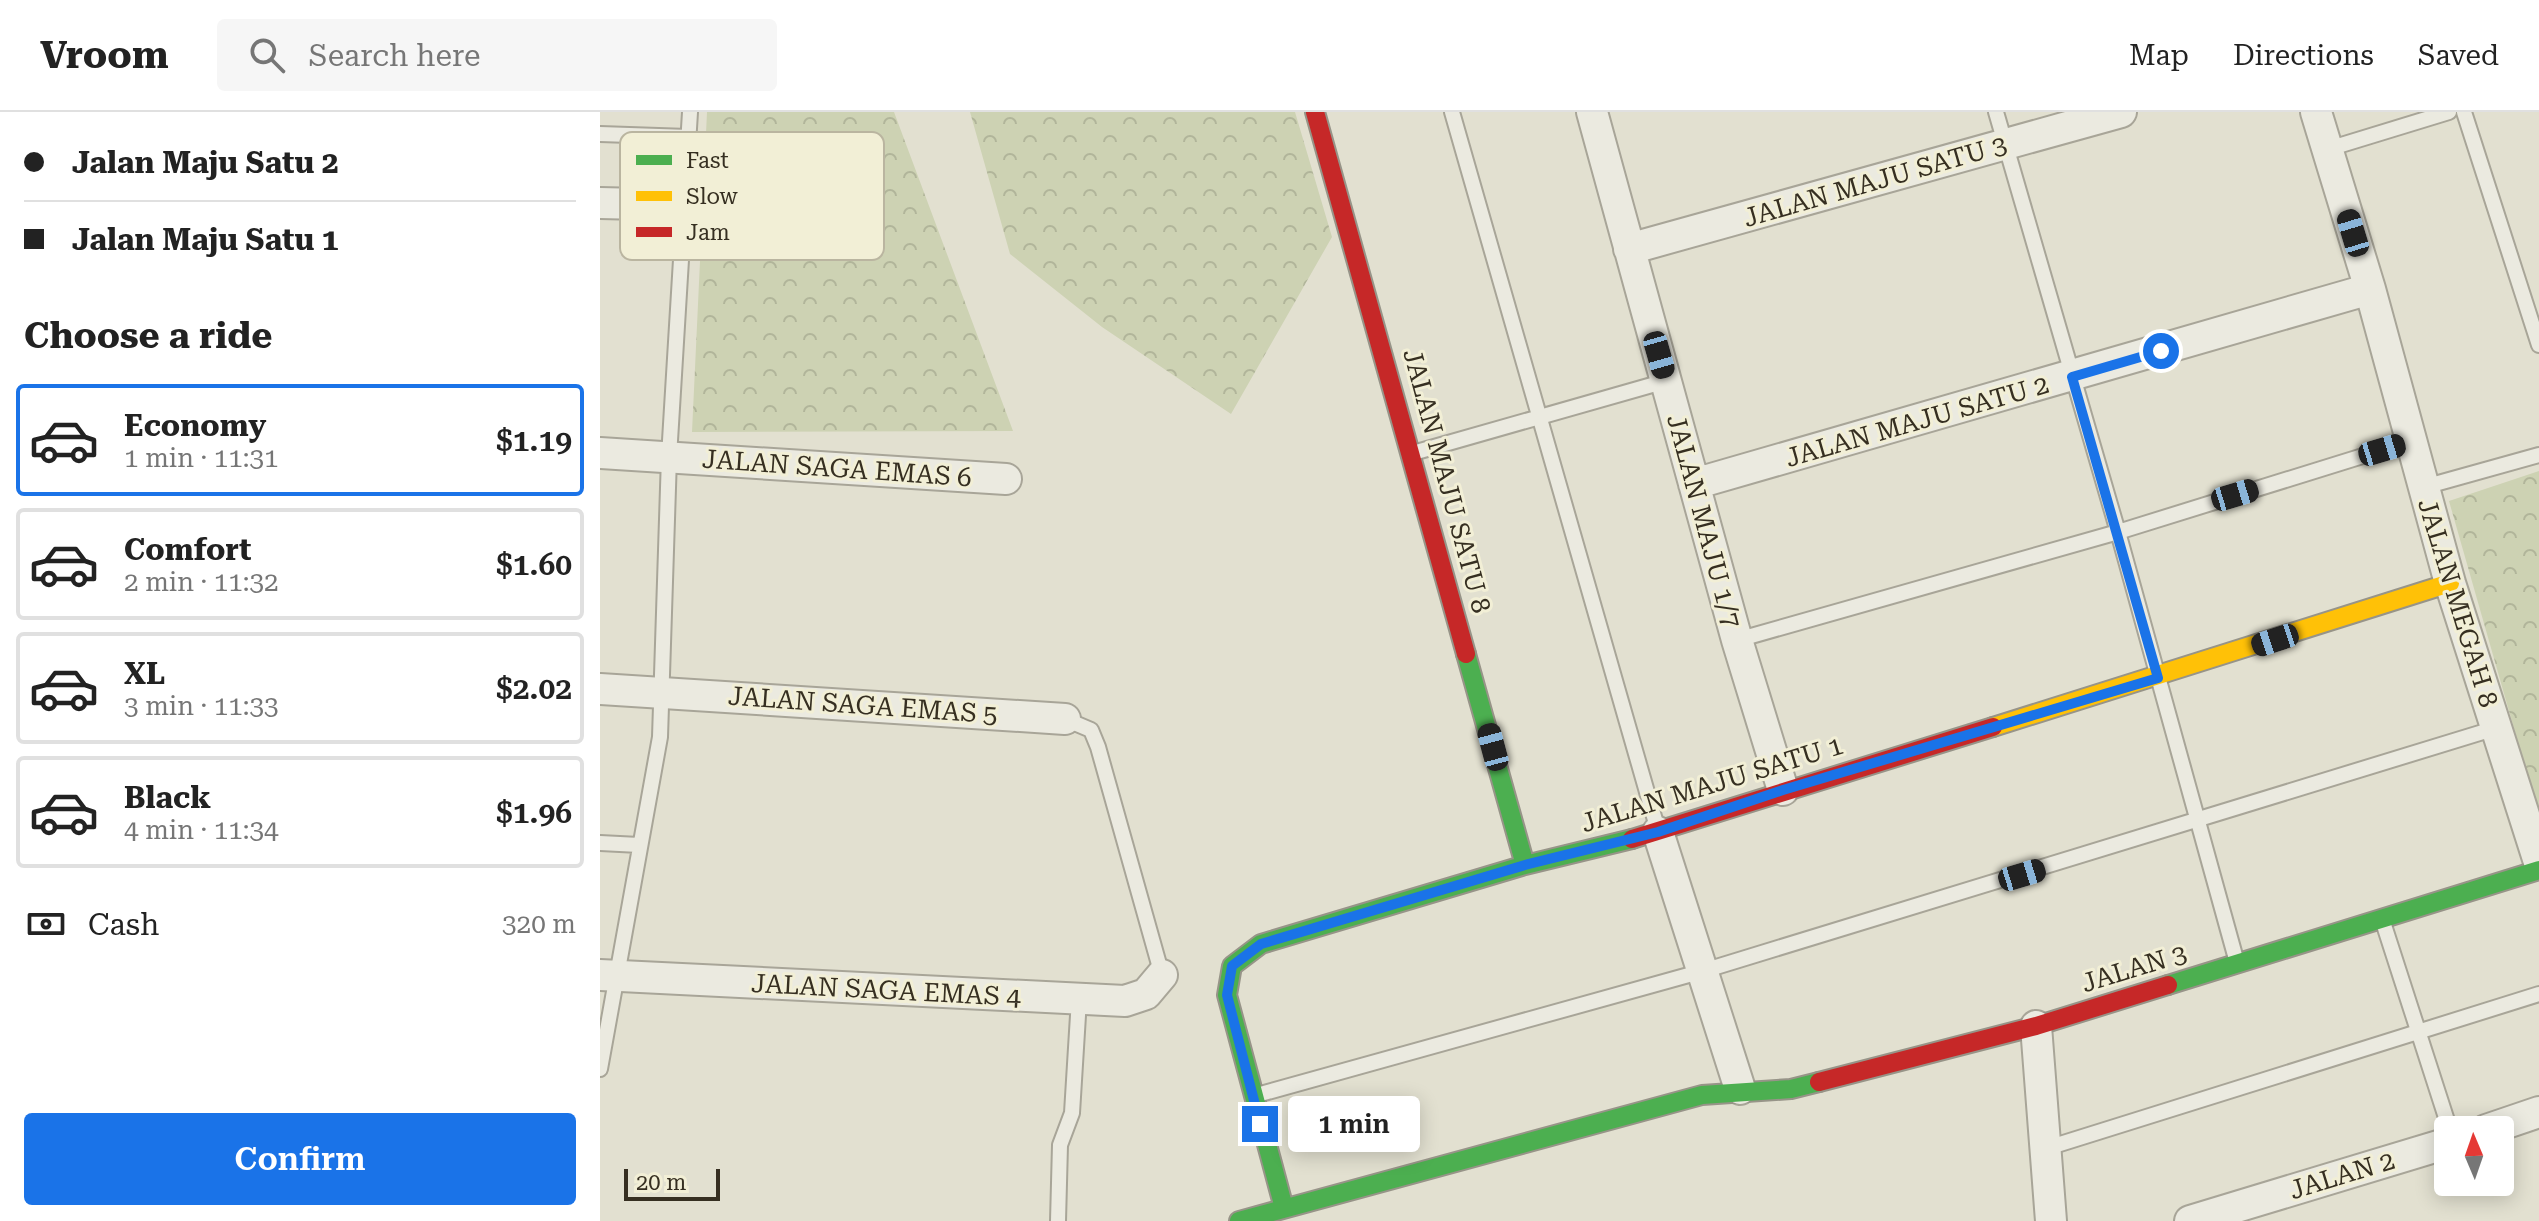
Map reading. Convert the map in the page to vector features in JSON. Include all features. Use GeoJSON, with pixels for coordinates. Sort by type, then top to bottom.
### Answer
{"type":"FeatureCollection","features":[{"type":"Feature","properties":{"kind":"street","name":"JALAN MAJU SATU 8"},"geometry":{"type":"LineString","coordinates":[[1315,112],[1413,454],[1525,865]]}},
{"type":"Feature","properties":{"kind":"street","name":"JALAN MAJU 1/7"},"geometry":{"type":"LineString","coordinates":[[1592,112],[1737,640],[1783,790]]}},
{"type":"Feature","properties":{"kind":"street","name":"JALAN MAJU SATU 3"},"geometry":{"type":"LineString","coordinates":[[1629,249],[2121,112]]}},
{"type":"Feature","properties":{"kind":"street","name":"JALAN MEGAH 8"},"geometry":{"type":"LineString","coordinates":[[2316,112],[2370,289],[2450,583],[2539,862]]}},
{"type":"Feature","properties":{"kind":"street"},"geometry":{"type":"LineString","coordinates":[[600,203],[620,203]]}},
{"type":"Feature","properties":{"kind":"street","name":"JALAN MAJU SATU 2"},"geometry":{"type":"LineString","coordinates":[[1694,484],[2370,289]]}},
{"type":"Feature","properties":{"kind":"street","name":"JALAN SAGA EMAS 6"},"geometry":{"type":"LineString","coordinates":[[600,453],[1006,479]]}},
{"type":"Feature","properties":{"kind":"street","name":"JALAN MAJU SATU 1"},"geometry":{"type":"LineString","coordinates":[[1284,1208],[1227,995],[1232,966],[1261,944],[1525,865],[1658,832],[1783,790],[2158,678],[2450,583]]}},
{"type":"Feature","properties":{"kind":"street","name":"JALAN SAGA EMAS 5"},"geometry":{"type":"LineString","coordinates":[[600,689],[1065,719]]}},
{"type":"Feature","properties":{"kind":"street"},"geometry":{"type":"LineString","coordinates":[[1658,832],[1740,1089]]}},
{"type":"Feature","properties":{"kind":"street","name":"JALAN 3"},"geometry":{"type":"LineString","coordinates":[[1239,1221],[1702,1095],[1740,1089],[1791,1089],[2036,1026],[2539,870]]}},
{"type":"Feature","properties":{"kind":"street","name":"JALAN SAGA EMAS 4"},"geometry":{"type":"LineString","coordinates":[[609,975],[1125,1001],[1146,994],[1162,975]]}},
{"type":"Feature","properties":{"kind":"street"},"geometry":{"type":"LineString","coordinates":[[2036,1026],[2051,1221]]}},
{"type":"Feature","properties":{"kind":"street"},"geometry":{"type":"LineString","coordinates":[[2514,1120],[2539,1112]]}},
{"type":"Feature","properties":{"kind":"street","name":"JALAN 2"},"geometry":{"type":"LineString","coordinates":[[2190,1221],[2434,1147]]}},
{"type":"Feature","properties":{"kind":"lane"},"geometry":{"type":"LineString","coordinates":[[688,132],[690,112]]}},
{"type":"Feature","properties":{"kind":"lane"},"geometry":{"type":"LineString","coordinates":[[1452,112],[1658,832]]}},
{"type":"Feature","properties":{"kind":"lane"},"geometry":{"type":"LineString","coordinates":[[1996,112],[2118,532],[2238,963]]}},
{"type":"Feature","properties":{"kind":"lane"},"geometry":{"type":"LineString","coordinates":[[2328,149],[2449,112]]}},
{"type":"Feature","properties":{"kind":"lane"},"geometry":{"type":"LineString","coordinates":[[2464,112],[2539,345]]}},
{"type":"Feature","properties":{"kind":"lane"},"geometry":{"type":"LineString","coordinates":[[600,134],[620,135]]}},
{"type":"Feature","properties":{"kind":"lane"},"geometry":{"type":"LineString","coordinates":[[600,1069],[609,975],[652,790],[662,692],[679,260]]}},
{"type":"Feature","properties":{"kind":"lane"},"geometry":{"type":"LineString","coordinates":[[1413,454],[1666,381]]}},
{"type":"Feature","properties":{"kind":"lane"},"geometry":{"type":"LineString","coordinates":[[1737,640],[2118,532],[2411,441]]}},
{"type":"Feature","properties":{"kind":"lane"},"geometry":{"type":"LineString","coordinates":[[2424,487],[2539,455]]}},
{"type":"Feature","properties":{"kind":"lane"},"geometry":{"type":"LineString","coordinates":[[1065,719],[1091,730],[1098,747],[1162,975]]}},
{"type":"Feature","properties":{"kind":"lane"},"geometry":{"type":"LineString","coordinates":[[1252,1096],[1703,971],[2197,823],[2496,728]]}},
{"type":"Feature","properties":{"kind":"lane"},"geometry":{"type":"LineString","coordinates":[[600,843],[639,845]]}},
{"type":"Feature","properties":{"kind":"lane"},"geometry":{"type":"LineString","coordinates":[[2382,918],[2446,1116]]}},
{"type":"Feature","properties":{"kind":"lane"},"geometry":{"type":"LineString","coordinates":[[2044,1149],[2539,994]]}},
{"type":"Feature","properties":{"kind":"lane"},"geometry":{"type":"LineString","coordinates":[[1058,1221],[1060,1145],[1072,1113],[1079,999]]}},
{"type":"Feature","properties":{"kind":"green space"},"geometry":{"type":"Polygon","coordinates":[[[707,112],[894,112],[1013,431],[692,432],[700,260],[884,260],[884,132],[706,132],[707,112]]]}},
{"type":"Feature","properties":{"kind":"green space"},"geometry":{"type":"Polygon","coordinates":[[[970,112],[1295,112],[1332,237],[1231,414],[1102,327],[1010,254],[970,112]]]}},
{"type":"Feature","properties":{"kind":"green space"},"geometry":{"type":"Polygon","coordinates":[[[2539,471],[2539,816],[2449,501],[2539,471]]]}},
{"type":"Feature","properties":{"kind":"traffic: fast"},"geometry":{"type":"LineString","coordinates":[[1466,654],[1525,865]]}},
{"type":"Feature","properties":{"kind":"traffic: fast"},"geometry":{"type":"LineString","coordinates":[[1284,1208],[1227,995],[1232,966],[1261,944],[1525,865],[1632,839]]}},
{"type":"Feature","properties":{"kind":"traffic: fast"},"geometry":{"type":"LineString","coordinates":[[2168,985],[2539,870]]}},
{"type":"Feature","properties":{"kind":"traffic: fast"},"geometry":{"type":"LineString","coordinates":[[1239,1221],[1702,1095],[1791,1089],[1819,1082]]}},
{"type":"Feature","properties":{"kind":"traffic: slow"},"geometry":{"type":"LineString","coordinates":[[1993,727],[2450,583]]}},
{"type":"Feature","properties":{"kind":"traffic: jam"},"geometry":{"type":"LineString","coordinates":[[1315,112],[1466,654]]}},
{"type":"Feature","properties":{"kind":"traffic: jam"},"geometry":{"type":"LineString","coordinates":[[1632,839],[1993,727]]}},
{"type":"Feature","properties":{"kind":"traffic: jam"},"geometry":{"type":"LineString","coordinates":[[1819,1082],[2036,1026],[2168,985]]}},
{"type":"Feature","properties":{"kind":"route"},"geometry":{"type":"LineString","coordinates":[[1260,1124],[1227,995],[1232,966],[1261,944],[1525,865],[1658,832],[1783,790],[2158,678],[2072,377],[2161,351]]}}]}
